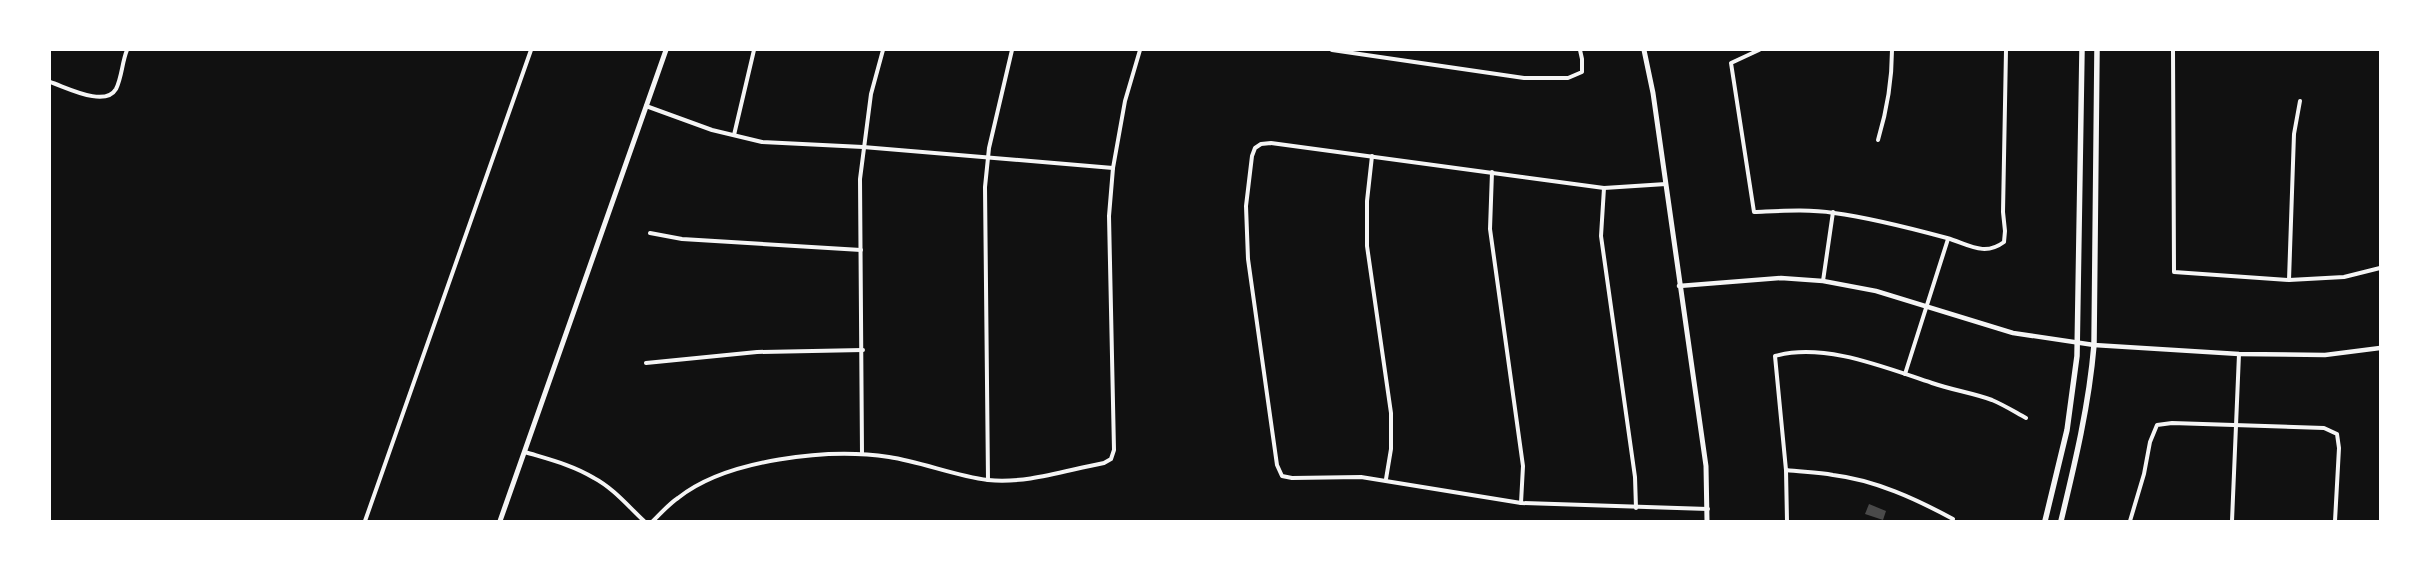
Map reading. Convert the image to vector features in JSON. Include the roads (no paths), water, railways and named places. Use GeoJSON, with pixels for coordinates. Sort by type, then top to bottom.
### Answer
{"type":"FeatureCollection","features":[{"type":"Feature","properties":{"kind":"main road"},"geometry":{"type":"LineString","coordinates":[[500,521],[666,50]]}},
{"type":"Feature","properties":{"kind":"main road"},"geometry":{"type":"LineString","coordinates":[[1644,50],[1653,93],[1706,466],[1707,521]]}},
{"type":"Feature","properties":{"kind":"main road"},"geometry":{"type":"LineString","coordinates":[[2045,521],[2067,430],[2078,344],[2082,50]]}},
{"type":"Feature","properties":{"kind":"main road"},"geometry":{"type":"LineString","coordinates":[[2061,521],[2082,428],[2090,385],[2094,345],[2097,50]]}},
{"type":"Feature","properties":{"kind":"street"},"geometry":{"type":"LineString","coordinates":[[50,82],[94,97],[110,96],[116,90],[127,50]]}},
{"type":"Feature","properties":{"kind":"street"},"geometry":{"type":"LineString","coordinates":[[365,521],[531,50]]}},
{"type":"Feature","properties":{"kind":"street"},"geometry":{"type":"LineString","coordinates":[[734,135],[754,50]]}},
{"type":"Feature","properties":{"kind":"street"},"geometry":{"type":"LineString","coordinates":[[862,454],[863,350],[860,179],[871,94],[883,50]]}},
{"type":"Feature","properties":{"kind":"street"},"geometry":{"type":"LineString","coordinates":[[988,480],[984,257],[985,187],[988,159],[1012,50]]}},
{"type":"Feature","properties":{"kind":"street"},"geometry":{"type":"LineString","coordinates":[[653,521],[678,497],[704,482],[741,468],[791,457],[862,454],[890,457],[988,480],[1024,480],[1104,463],[1111,459],[1114,450],[1109,216],[1113,168],[1125,101],[1140,50]]}},
{"type":"Feature","properties":{"kind":"street"},"geometry":{"type":"LineString","coordinates":[[1332,50],[1524,78],[1568,78],[1582,72],[1580,50]]}},
{"type":"Feature","properties":{"kind":"street"},"geometry":{"type":"LineString","coordinates":[[1759,50],[1731,63],[1754,212],[1795,210],[1833,212],[1894,224],[1948,238],[1982,250],[1994,249],[2004,242],[2006,231],[2004,212],[2006,50]]}},
{"type":"Feature","properties":{"kind":"street"},"geometry":{"type":"LineString","coordinates":[[1878,140],[1888,107],[1892,76],[1892,50]]}},
{"type":"Feature","properties":{"kind":"street"},"geometry":{"type":"LineString","coordinates":[[2173,50],[2174,272],[2289,280],[2344,277],[2380,268]]}},
{"type":"Feature","properties":{"kind":"street"},"geometry":{"type":"LineString","coordinates":[[2289,280],[2294,134],[2300,101]]}},
{"type":"Feature","properties":{"kind":"street"},"geometry":{"type":"LineString","coordinates":[[646,106],[712,130],[762,142],[863,147],[1113,168]]}},
{"type":"Feature","properties":{"kind":"street"},"geometry":{"type":"LineString","coordinates":[[1666,184],[1604,188],[1271,143],[1261,144],[1256,148],[1250,168],[1246,206],[1248,259],[1277,465],[1282,476],[1292,478],[1332,476],[1386,480],[1521,503],[1708,509]]}},
{"type":"Feature","properties":{"kind":"street"},"geometry":{"type":"LineString","coordinates":[[1372,156],[1367,201],[1367,246],[1391,412],[1391,449],[1386,480]]}},
{"type":"Feature","properties":{"kind":"street"},"geometry":{"type":"LineString","coordinates":[[1492,172],[1490,229],[1523,466],[1521,503]]}},
{"type":"Feature","properties":{"kind":"street"},"geometry":{"type":"LineString","coordinates":[[1604,188],[1602,236],[1634,477],[1636,508]]}},
{"type":"Feature","properties":{"kind":"street"},"geometry":{"type":"LineString","coordinates":[[1823,281],[1833,212]]}},
{"type":"Feature","properties":{"kind":"street"},"geometry":{"type":"LineString","coordinates":[[650,233],[682,239],[861,250]]}},
{"type":"Feature","properties":{"kind":"street"},"geometry":{"type":"LineString","coordinates":[[1905,374],[1948,238]]}},
{"type":"Feature","properties":{"kind":"street"},"geometry":{"type":"LineString","coordinates":[[1679,286],[1781,278],[1823,281],[1876,291],[1967,321],[2012,333],[2078,344],[2238,354],[2325,355],[2380,348]]}},
{"type":"Feature","properties":{"kind":"street"},"geometry":{"type":"LineString","coordinates":[[646,363],[757,352],[863,350]]}},
{"type":"Feature","properties":{"kind":"street"},"geometry":{"type":"LineString","coordinates":[[1787,521],[1786,470],[1775,356],[1792,352],[1844,357],[1876,363],[1905,374],[1992,400],[2026,418]]}},
{"type":"Feature","properties":{"kind":"street"},"geometry":{"type":"LineString","coordinates":[[2232,521],[2237,425],[2238,354]]}},
{"type":"Feature","properties":{"kind":"street"},"geometry":{"type":"LineString","coordinates":[[2130,521],[2144,474],[2150,442],[2157,426],[2172,423],[2324,428],[2336,434],[2339,448],[2335,521]]}},
{"type":"Feature","properties":{"kind":"street"},"geometry":{"type":"LineString","coordinates":[[525,452],[572,467],[595,478],[616,493],[644,521]]}},
{"type":"Feature","properties":{"kind":"street"},"geometry":{"type":"LineString","coordinates":[[1786,470],[1833,475],[1858,480],[1916,500],[1953,519]]}}]}
